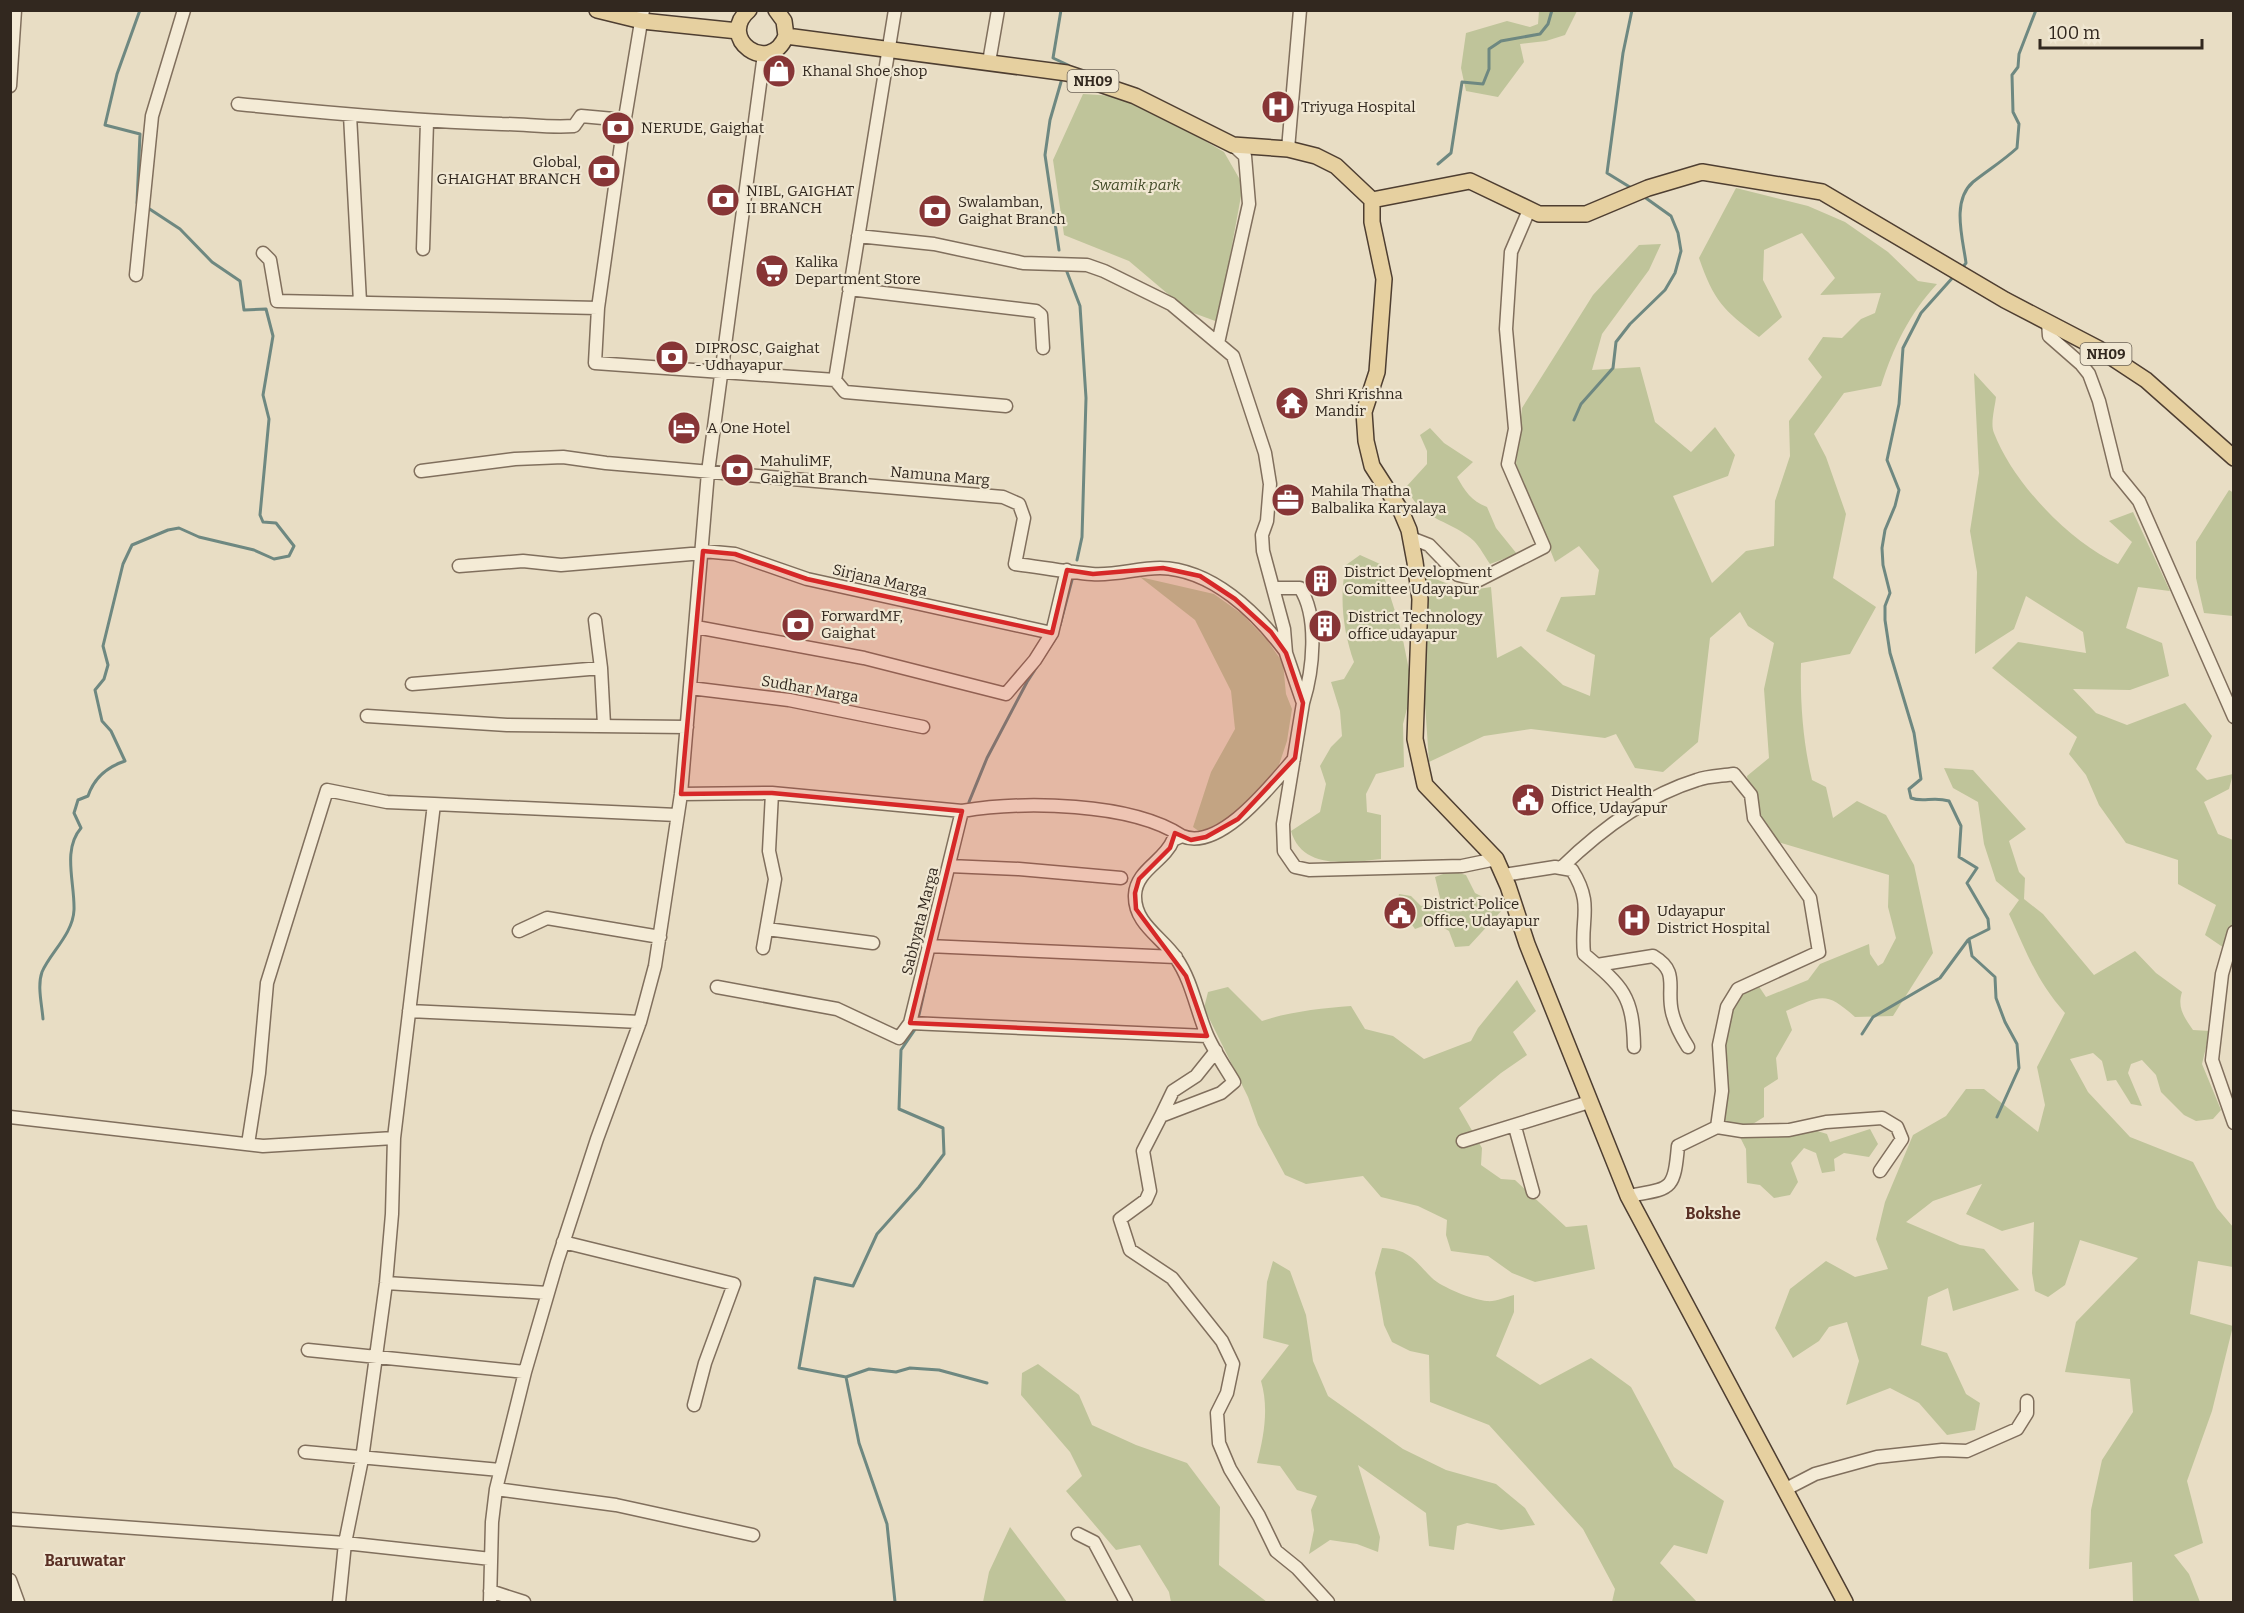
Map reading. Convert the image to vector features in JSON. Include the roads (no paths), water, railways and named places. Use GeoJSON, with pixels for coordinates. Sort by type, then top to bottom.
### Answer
{"type":"FeatureCollection","features":[{"type":"Feature","properties":{"kind":"main road"},"geometry":{"type":"LineString","coordinates":[[597,10],[738,31]]}},
{"type":"Feature","properties":{"kind":"main road"},"geometry":{"type":"LineString","coordinates":[[749,10],[742,17],[738,31],[743,45],[749,50],[764,54],[775,50],[786,36],[784,21],[776,10]]}},
{"type":"Feature","properties":{"kind":"main road","name":"NH09"},"geometry":{"type":"LineString","coordinates":[[786,36],[890,52],[1067,73],[1135,96],[1233,145],[1249,144],[1288,149],[1316,156],[1336,166],[1372,200],[1470,181],[1539,214],[1586,214],[1648,188],[1702,172],[1822,192],[1956,271],[2099,349],[2146,380],[2234,458]]}},
{"type":"Feature","properties":{"kind":"main road"},"geometry":{"type":"LineString","coordinates":[[1372,200],[1372,222],[1384,279],[1377,372],[1364,412],[1366,441],[1372,466],[1401,511],[1411,538],[1420,598],[1415,740],[1425,785],[1496,859],[1504,875],[1527,944],[1628,1196],[1845,1602]]}},
{"type":"Feature","properties":{"kind":"street"},"geometry":{"type":"LineString","coordinates":[[10,86],[15,10]]}},
{"type":"Feature","properties":{"kind":"street"},"geometry":{"type":"LineString","coordinates":[[136,276],[152,116],[184,10]]}},
{"type":"Feature","properties":{"kind":"street"},"geometry":{"type":"LineString","coordinates":[[835,380],[895,10]]}},
{"type":"Feature","properties":{"kind":"street"},"geometry":{"type":"LineString","coordinates":[[989,62],[998,10]]}},
{"type":"Feature","properties":{"kind":"street"},"geometry":{"type":"LineString","coordinates":[[1288,149],[1300,10]]}},
{"type":"Feature","properties":{"kind":"street"},"geometry":{"type":"LineString","coordinates":[[643,16],[625,120],[598,308],[595,363],[835,380],[845,392],[1006,406]]}},
{"type":"Feature","properties":{"kind":"street"},"geometry":{"type":"LineString","coordinates":[[524,1602],[490,1597],[496,1489],[525,1372],[563,1242],[640,1022],[660,937],[681,794],[708,472],[764,54]]}},
{"type":"Feature","properties":{"kind":"street"},"geometry":{"type":"LineString","coordinates":[[238,104],[427,122],[507,124],[548,129],[574,126],[581,116],[625,120]]}},
{"type":"Feature","properties":{"kind":"street"},"geometry":{"type":"LineString","coordinates":[[350,115],[360,302]]}},
{"type":"Feature","properties":{"kind":"street"},"geometry":{"type":"LineString","coordinates":[[423,249],[427,122]]}},
{"type":"Feature","properties":{"kind":"street"},"geometry":{"type":"LineString","coordinates":[[1218,343],[1249,204],[1245,156],[1233,145]]}},
{"type":"Feature","properties":{"kind":"street"},"geometry":{"type":"LineString","coordinates":[[1411,538],[1429,545],[1458,575],[1479,580],[1544,547],[1508,464],[1515,429],[1506,329],[1511,252],[1529,210]]}},
{"type":"Feature","properties":{"kind":"street"},"geometry":{"type":"LineString","coordinates":[[858,236],[934,244],[1023,263],[1087,265],[1171,304],[1233,356],[1265,453],[1270,484],[1267,521],[1262,535],[1286,653],[1303,703]]}},
{"type":"Feature","properties":{"kind":"street"},"geometry":{"type":"LineString","coordinates":[[263,253],[270,260],[277,301],[598,308]]}},
{"type":"Feature","properties":{"kind":"street"},"geometry":{"type":"LineString","coordinates":[[849,289],[1036,310],[1041,315],[1043,348]]}},
{"type":"Feature","properties":{"kind":"street"},"geometry":{"type":"LineString","coordinates":[[2048,322],[2049,336],[2081,363],[2094,384],[2117,474],[2139,501],[2234,717]]}},
{"type":"Feature","properties":{"kind":"street"},"geometry":{"type":"LineString","coordinates":[[420,471],[469,467],[515,459],[563,457],[708,472]]}},
{"type":"Feature","properties":{"kind":"street","name":"Namuna Marg"},"geometry":{"type":"LineString","coordinates":[[708,472],[1003,497],[1019,504],[1024,518],[1015,564],[1093,574],[1162,568],[1200,576],[1235,599],[1271,632],[1286,653]]}},
{"type":"Feature","properties":{"kind":"street","name":"Sirjana Marga"},"geometry":{"type":"LineString","coordinates":[[459,566],[523,561],[561,565],[703,552],[735,554],[807,579],[1052,633]]}},
{"type":"Feature","properties":{"kind":"street"},"geometry":{"type":"LineString","coordinates":[[696,627],[864,658],[1006,694],[1035,660],[1052,633],[1067,570]]}},
{"type":"Feature","properties":{"kind":"street"},"geometry":{"type":"LineString","coordinates":[[1273,588],[1300,588],[1308,600],[1313,658],[1310,681],[1303,703],[1283,824],[1284,850],[1295,867],[1335,872],[1462,866],[1496,859]]}},
{"type":"Feature","properties":{"kind":"street"},"geometry":{"type":"LineString","coordinates":[[595,620],[601,668],[604,725]]}},
{"type":"Feature","properties":{"kind":"street"},"geometry":{"type":"LineString","coordinates":[[412,684],[601,668]]}},
{"type":"Feature","properties":{"kind":"street","name":"Sudhar Marga"},"geometry":{"type":"LineString","coordinates":[[690,688],[789,700],[923,727]]}},
{"type":"Feature","properties":{"kind":"street"},"geometry":{"type":"LineString","coordinates":[[367,716],[507,725],[687,727]]}},
{"type":"Feature","properties":{"kind":"street"},"geometry":{"type":"LineString","coordinates":[[681,794],[772,793],[962,811],[1002,805],[1128,813],[1165,825],[1191,840],[1206,837],[1238,819],[1258,803],[1295,758]]}},
{"type":"Feature","properties":{"kind":"street"},"geometry":{"type":"LineString","coordinates":[[1561,868],[1611,823],[1654,799],[1697,780],[1734,774],[1751,795],[1754,818],[1810,898],[1819,952],[1738,989],[1727,1007],[1719,1045],[1722,1091],[1717,1128]]}},
{"type":"Feature","properties":{"kind":"street"},"geometry":{"type":"LineString","coordinates":[[248,1144],[259,1073],[267,983],[327,790],[387,802],[677,815]]}},
{"type":"Feature","properties":{"kind":"street"},"geometry":{"type":"LineString","coordinates":[[763,948],[775,879],[769,850],[772,793]]}},
{"type":"Feature","properties":{"kind":"street"},"geometry":{"type":"LineString","coordinates":[[339,1602],[345,1544],[362,1459],[386,1283],[392,1214],[394,1138],[434,804]]}},
{"type":"Feature","properties":{"kind":"street","name":"Sabhyata Marga"},"geometry":{"type":"LineString","coordinates":[[910,1023],[962,811]]}},
{"type":"Feature","properties":{"kind":"street"},"geometry":{"type":"LineString","coordinates":[[1161,1116],[1221,1093],[1234,1082],[1208,1036],[1186,976],[1176,957],[1151,932],[1136,909],[1135,893],[1139,879],[1170,848],[1173,840],[1182,836]]}},
{"type":"Feature","properties":{"kind":"street"},"geometry":{"type":"LineString","coordinates":[[949,866],[1019,869],[1121,878]]}},
{"type":"Feature","properties":{"kind":"street"},"geometry":{"type":"LineString","coordinates":[[1504,875],[1561,868],[1572,870],[1583,887],[1587,908],[1583,940],[1584,954],[1620,987],[1633,1014],[1634,1047]]}},
{"type":"Feature","properties":{"kind":"street"},"geometry":{"type":"LineString","coordinates":[[519,931],[547,918],[660,937]]}},
{"type":"Feature","properties":{"kind":"street"},"geometry":{"type":"LineString","coordinates":[[767,929],[873,943]]}},
{"type":"Feature","properties":{"kind":"street"},"geometry":{"type":"LineString","coordinates":[[2234,932],[2222,974],[2212,1060],[2234,1123]]}},
{"type":"Feature","properties":{"kind":"street"},"geometry":{"type":"LineString","coordinates":[[928,945],[1176,957]]}},
{"type":"Feature","properties":{"kind":"street"},"geometry":{"type":"LineString","coordinates":[[1598,965],[1653,956],[1664,963],[1672,980],[1671,1008],[1677,1027],[1688,1047]]}},
{"type":"Feature","properties":{"kind":"street"},"geometry":{"type":"LineString","coordinates":[[717,987],[837,1009],[899,1038],[910,1023],[1208,1036]]}},
{"type":"Feature","properties":{"kind":"street"},"geometry":{"type":"LineString","coordinates":[[409,1011],[640,1022]]}},
{"type":"Feature","properties":{"kind":"street"},"geometry":{"type":"LineString","coordinates":[[1216,1051],[1196,1076],[1173,1091],[1143,1151],[1150,1191],[1146,1200],[1120,1219],[1131,1250],[1172,1278],[1222,1341],[1233,1364],[1227,1393],[1217,1413],[1219,1443],[1230,1469],[1259,1516],[1276,1551],[1297,1568],[1328,1602]]}},
{"type":"Feature","properties":{"kind":"street"},"geometry":{"type":"LineString","coordinates":[[1463,1141],[1589,1102]]}},
{"type":"Feature","properties":{"kind":"street"},"geometry":{"type":"LineString","coordinates":[[10,1117],[248,1144],[292,1145],[394,1138]]}},
{"type":"Feature","properties":{"kind":"street"},"geometry":{"type":"LineString","coordinates":[[1628,1196],[1666,1189],[1671,1183],[1676,1168],[1678,1146],[1717,1128],[1742,1131],[1789,1130],[1826,1122],[1882,1118],[1897,1127],[1902,1139],[1880,1171]]}},
{"type":"Feature","properties":{"kind":"street"},"geometry":{"type":"LineString","coordinates":[[1515,1126],[1533,1192]]}},
{"type":"Feature","properties":{"kind":"street"},"geometry":{"type":"LineString","coordinates":[[563,1242],[734,1284],[705,1363],[694,1405]]}},
{"type":"Feature","properties":{"kind":"street"},"geometry":{"type":"LineString","coordinates":[[386,1283],[548,1293]]}},
{"type":"Feature","properties":{"kind":"street"},"geometry":{"type":"LineString","coordinates":[[308,1350],[525,1372]]}},
{"type":"Feature","properties":{"kind":"street"},"geometry":{"type":"LineString","coordinates":[[1784,1490],[1815,1474],[1877,1457],[1942,1450],[1967,1451],[2017,1429],[2027,1413],[2027,1401]]}},
{"type":"Feature","properties":{"kind":"street"},"geometry":{"type":"LineString","coordinates":[[305,1452],[500,1470]]}},
{"type":"Feature","properties":{"kind":"street"},"geometry":{"type":"LineString","coordinates":[[496,1489],[616,1505],[753,1534]]}},
{"type":"Feature","properties":{"kind":"street"},"geometry":{"type":"LineString","coordinates":[[10,1519],[345,1544],[491,1559]]}},
{"type":"Feature","properties":{"kind":"street"},"geometry":{"type":"LineString","coordinates":[[1078,1534],[1094,1542],[1126,1602]]}},
{"type":"Feature","properties":{"kind":"street"},"geometry":{"type":"LineString","coordinates":[[10,1580],[18,1602]]}},
{"type":"Feature","properties":{"kind":"waterway"},"geometry":{"type":"LineString","coordinates":[[139,204],[137,203],[140,134],[105,125],[117,74],[140,10]]}},
{"type":"Feature","properties":{"kind":"waterway"},"geometry":{"type":"LineString","coordinates":[[1061,10],[1053,58],[1068,65]]}},
{"type":"Feature","properties":{"kind":"waterway"},"geometry":{"type":"LineString","coordinates":[[1438,164],[1451,153],[1462,82],[1483,84],[1489,69],[1489,49],[1501,41],[1540,34],[1548,24],[1552,10]]}},
{"type":"Feature","properties":{"kind":"waterway"},"geometry":{"type":"LineString","coordinates":[[1632,10],[1623,53],[1607,173],[1633,189]]}},
{"type":"Feature","properties":{"kind":"waterway"},"geometry":{"type":"LineString","coordinates":[[1962,268],[1966,263],[1960,210],[1966,190],[2017,148],[2019,124],[2013,112],[2012,75],[2018,67],[2019,54],[2036,10]]}},
{"type":"Feature","properties":{"kind":"waterway"},"geometry":{"type":"LineString","coordinates":[[1059,250],[1045,155],[1050,120],[1061,82]]}},
{"type":"Feature","properties":{"kind":"waterway"},"geometry":{"type":"LineString","coordinates":[[1574,420],[1581,404],[1613,368],[1616,342],[1630,324],[1665,290],[1675,273],[1681,251],[1678,233],[1671,216],[1643,196]]}},
{"type":"Feature","properties":{"kind":"waterway"},"geometry":{"type":"LineString","coordinates":[[43,1019],[40,989],[42,972],[66,935],[73,919],[71,856],[75,837],[81,828],[74,813],[78,800],[88,796],[102,774],[112,766],[125,761],[111,731],[102,721],[95,690],[104,679],[108,665],[103,646],[123,564],[132,545],[168,530],[179,528],[199,537],[254,550],[274,559],[289,556],[294,546],[276,523],[263,522],[260,515],[269,419],[263,395],[273,336],[266,309],[244,310],[240,281],[212,262],[180,229],[145,206]]}},
{"type":"Feature","properties":{"kind":"waterway"},"geometry":{"type":"LineString","coordinates":[[1067,272],[1080,306],[1086,398],[1082,537],[1077,560]]}},
{"type":"Feature","properties":{"kind":"waterway"},"geometry":{"type":"LineString","coordinates":[[1955,275],[1921,313],[1903,348],[1899,404],[1887,460],[1899,490],[1885,530],[1882,548],[1883,565],[1890,593],[1885,606],[1885,620],[1890,653],[1914,733],[1921,779],[1909,789],[1911,798],[1949,801],[1961,826],[1959,857],[1977,868],[1967,883],[1988,919],[1989,929],[1969,939],[1972,956],[1995,977],[1996,998],[2017,1044],[2019,1068],[1997,1117]]}},
{"type":"Feature","properties":{"kind":"waterway"},"geometry":{"type":"LineString","coordinates":[[1060,625],[1073,576]]}},
{"type":"Feature","properties":{"kind":"waterway"},"geometry":{"type":"LineString","coordinates":[[969,802],[987,758],[1027,682],[1055,639]]}},
{"type":"Feature","properties":{"kind":"waterway"},"geometry":{"type":"LineString","coordinates":[[1862,1034],[1873,1017],[1940,978],[1968,940]]}},
{"type":"Feature","properties":{"kind":"waterway"},"geometry":{"type":"LineString","coordinates":[[919,1015],[926,984]]}},
{"type":"Feature","properties":{"kind":"waterway"},"geometry":{"type":"LineString","coordinates":[[895,1602],[887,1524],[859,1443],[846,1377],[799,1368],[815,1278],[853,1286],[877,1234],[919,1187],[944,1154],[943,1128],[899,1109],[901,1050],[916,1028]]}},
{"type":"Feature","properties":{"kind":"waterway"},"geometry":{"type":"LineString","coordinates":[[846,1377],[869,1369],[896,1372],[910,1368],[939,1370],[987,1383]]}},
{"type":"Feature","properties":{"kind":"place","name":"Khanal Shoe shop"},"geometry":{"type":"Point","coordinates":[779,71]}},
{"type":"Feature","properties":{"kind":"place","name":"Triyuga Hospital"},"geometry":{"type":"Point","coordinates":[1278,107]}},
{"type":"Feature","properties":{"kind":"place","name":"NERUDE, Gaighat"},"geometry":{"type":"Point","coordinates":[618,128]}},
{"type":"Feature","properties":{"kind":"place","name":"Global, GHAIGHAT BRANCH"},"geometry":{"type":"Point","coordinates":[604,171]}},
{"type":"Feature","properties":{"kind":"place","name":"NIBL, GAIGHAT II BRANCH"},"geometry":{"type":"Point","coordinates":[723,200]}},
{"type":"Feature","properties":{"kind":"place","name":"Swalamban, Gaighat Branch"},"geometry":{"type":"Point","coordinates":[935,211]}},
{"type":"Feature","properties":{"kind":"place","name":"Kalika Department Store"},"geometry":{"type":"Point","coordinates":[772,271]}},
{"type":"Feature","properties":{"kind":"place","name":"DIPROSC, Gaighat - Udhayapur"},"geometry":{"type":"Point","coordinates":[672,357]}},
{"type":"Feature","properties":{"kind":"place","name":"Shri Krishna Mandir"},"geometry":{"type":"Point","coordinates":[1292,403]}},
{"type":"Feature","properties":{"kind":"place","name":"A One Hotel"},"geometry":{"type":"Point","coordinates":[684,428]}},
{"type":"Feature","properties":{"kind":"place","name":"MahuliMF, Gaighat Branch"},"geometry":{"type":"Point","coordinates":[737,470]}},
{"type":"Feature","properties":{"kind":"place","name":"Mahila Thatha Balbalika Karyalaya"},"geometry":{"type":"Point","coordinates":[1288,500]}},
{"type":"Feature","properties":{"kind":"place","name":"District Development Comittee Udayapur"},"geometry":{"type":"Point","coordinates":[1321,581]}},
{"type":"Feature","properties":{"kind":"place","name":"ForwardMF, Gaighat"},"geometry":{"type":"Point","coordinates":[798,625]}},
{"type":"Feature","properties":{"kind":"place","name":"District Technology office udayapur"},"geometry":{"type":"Point","coordinates":[1325,626]}},
{"type":"Feature","properties":{"kind":"place","name":"District Health Office, Udayapur"},"geometry":{"type":"Point","coordinates":[1528,800]}},
{"type":"Feature","properties":{"kind":"place","name":"District Police Office, Udayapur"},"geometry":{"type":"Point","coordinates":[1400,913]}},
{"type":"Feature","properties":{"kind":"place","name":"Udayapur District Hospital"},"geometry":{"type":"Point","coordinates":[1634,920]}},
{"type":"Feature","properties":{"kind":"district","name":"Bokshe"},"geometry":{"type":"Point","coordinates":[1713,1213]}},
{"type":"Feature","properties":{"kind":"district","name":"Baruwatar"},"geometry":{"type":"Point","coordinates":[85,1560]}},
{"type":"Feature","properties":{"kind":"park label","name":"Swamik park"},"geometry":{"type":"Point","coordinates":[1136,185]}}]}
